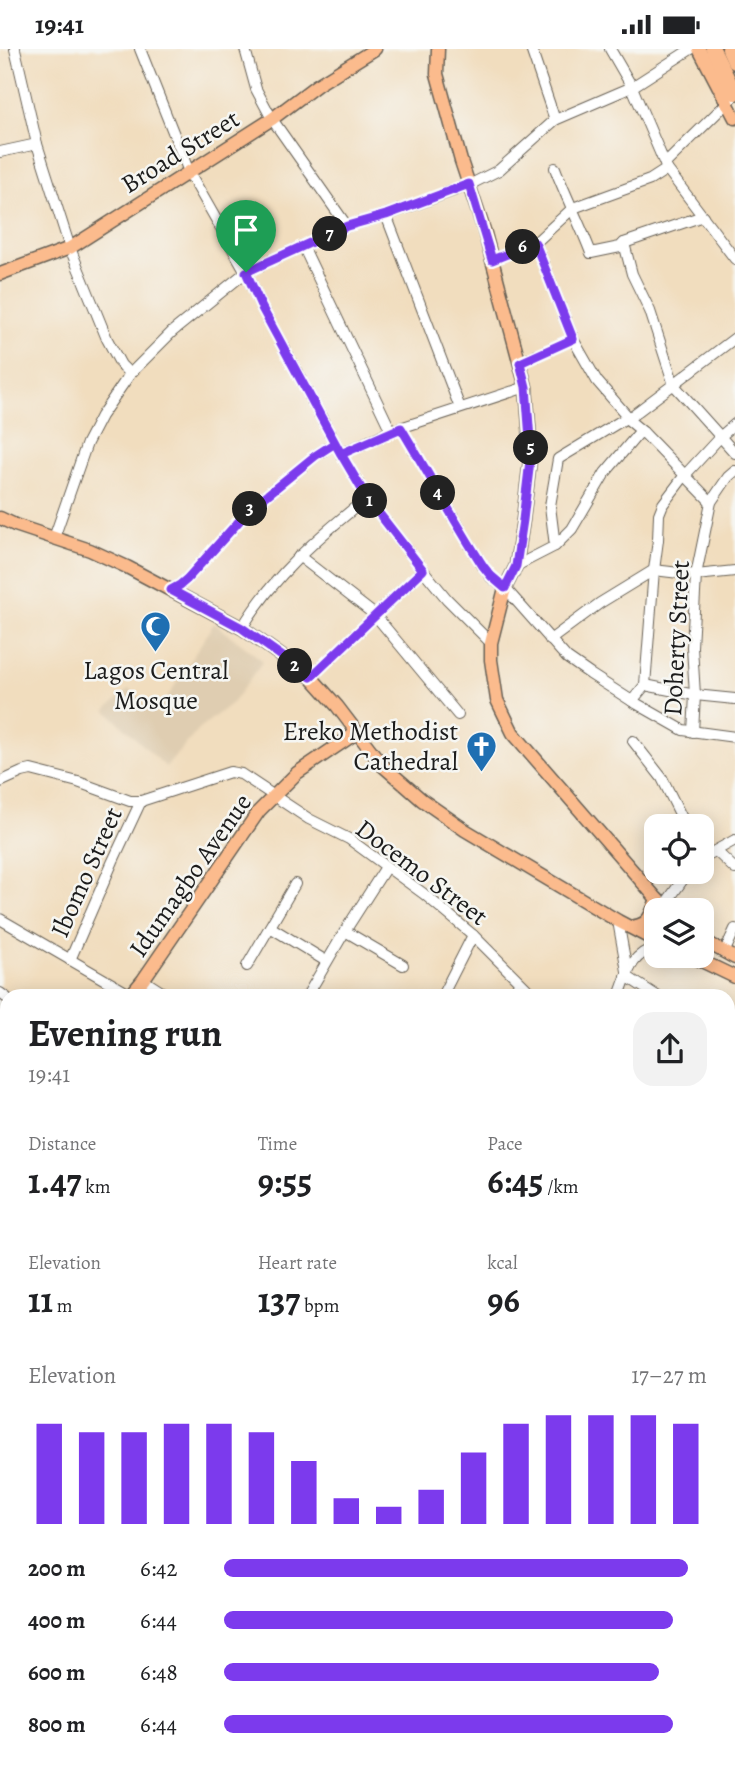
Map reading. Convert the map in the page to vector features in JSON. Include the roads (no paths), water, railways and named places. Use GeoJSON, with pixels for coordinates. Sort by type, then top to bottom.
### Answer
{"type":"FeatureCollection","features":[{"type":"Feature","properties":{"kind":"highway"},"geometry":{"type":"LineString","coordinates":[[713,49],[732,97]]}},
{"type":"Feature","properties":{"kind":"highway"},"geometry":{"type":"LineString","coordinates":[[729,49],[735,62]]}},
{"type":"Feature","properties":{"kind":"main road","name":"Broad Street"},"geometry":{"type":"LineString","coordinates":[[0,274],[71,248],[272,119],[317,85],[375,49]]}},
{"type":"Feature","properties":{"kind":"main road"},"geometry":{"type":"LineString","coordinates":[[438,49],[437,75],[492,260],[526,387],[531,452],[523,520],[516,566],[505,588],[491,643],[497,700],[513,733],[658,898]]}},
{"type":"Feature","properties":{"kind":"main road"},"geometry":{"type":"LineString","coordinates":[[699,49],[732,97],[735,118]]}},
{"type":"Feature","properties":{"kind":"main road"},"geometry":{"type":"LineString","coordinates":[[0,518],[90,550],[242,628],[311,677],[382,765],[433,808],[464,830],[644,935]]}},
{"type":"Feature","properties":{"kind":"main road","name":"Idumagbo Avenue"},"geometry":{"type":"LineString","coordinates":[[136,989],[259,811],[298,773],[356,733]]}},
{"type":"Feature","properties":{"kind":"main road"},"geometry":{"type":"LineString","coordinates":[[624,924],[640,926],[644,923]]}},
{"type":"Feature","properties":{"kind":"main road"},"geometry":{"type":"LineString","coordinates":[[714,945],[729,955]]}},
{"type":"Feature","properties":{"kind":"main road"},"geometry":{"type":"LineString","coordinates":[[714,967],[730,975]]}},
{"type":"Feature","properties":{"kind":"street"},"geometry":{"type":"LineString","coordinates":[[15,49],[37,145],[71,248],[107,339],[121,365],[130,374]]}},
{"type":"Feature","properties":{"kind":"street"},"geometry":{"type":"LineString","coordinates":[[140,49],[189,172],[246,272],[262,308],[341,454],[367,498],[423,570],[447,599],[491,643]]}},
{"type":"Feature","properties":{"kind":"street"},"geometry":{"type":"LineString","coordinates":[[245,49],[256,89],[272,119],[347,226]]}},
{"type":"Feature","properties":{"kind":"street"},"geometry":{"type":"LineString","coordinates":[[531,49],[555,120]]}},
{"type":"Feature","properties":{"kind":"street"},"geometry":{"type":"LineString","coordinates":[[610,49],[632,87],[666,167],[735,259]]}},
{"type":"Feature","properties":{"kind":"street"},"geometry":{"type":"LineString","coordinates":[[54,538],[93,428],[113,397],[130,374],[173,331],[246,272],[347,226],[386,215],[499,170],[555,120],[632,87],[691,49]]}},
{"type":"Feature","properties":{"kind":"street"},"geometry":{"type":"LineString","coordinates":[[492,260],[535,243],[573,208],[650,180],[666,167],[732,97]]}},
{"type":"Feature","properties":{"kind":"street"},"geometry":{"type":"LineString","coordinates":[[0,152],[37,145]]}},
{"type":"Feature","properties":{"kind":"street"},"geometry":{"type":"LineString","coordinates":[[555,168],[591,253],[620,247],[624,243],[703,216]]}},
{"type":"Feature","properties":{"kind":"street"},"geometry":{"type":"LineString","coordinates":[[386,215],[460,408]]}},
{"type":"Feature","properties":{"kind":"street"},"geometry":{"type":"LineString","coordinates":[[535,243],[573,339],[597,381],[627,418],[711,502]]}},
{"type":"Feature","properties":{"kind":"street"},"geometry":{"type":"LineString","coordinates":[[624,243],[632,274],[654,321],[674,385],[735,453]]}},
{"type":"Feature","properties":{"kind":"street"},"geometry":{"type":"LineString","coordinates":[[303,246],[396,429],[424,465],[438,493],[491,576],[505,588],[567,658],[632,701],[683,730],[735,737]]}},
{"type":"Feature","properties":{"kind":"street"},"geometry":{"type":"LineString","coordinates":[[555,546],[550,506],[558,459],[627,418],[735,338]]}},
{"type":"Feature","properties":{"kind":"street"},"geometry":{"type":"LineString","coordinates":[[520,363],[573,339]]}},
{"type":"Feature","properties":{"kind":"street"},"geometry":{"type":"LineString","coordinates":[[341,454],[396,429],[526,387]]}},
{"type":"Feature","properties":{"kind":"street"},"geometry":{"type":"LineString","coordinates":[[632,701],[645,685],[659,540],[659,514],[663,504],[685,475],[735,424]]}},
{"type":"Feature","properties":{"kind":"street"},"geometry":{"type":"LineString","coordinates":[[516,566],[555,546],[572,529],[605,473],[638,434],[643,432]]}},
{"type":"Feature","properties":{"kind":"street"},"geometry":{"type":"LineString","coordinates":[[171,590],[187,579],[250,509],[335,443]]}},
{"type":"Feature","properties":{"kind":"street","name":"Doherty Street"},"geometry":{"type":"LineString","coordinates":[[693,732],[695,695],[692,647],[696,575],[711,502],[735,471]]}},
{"type":"Feature","properties":{"kind":"street"},"geometry":{"type":"LineString","coordinates":[[242,628],[254,608],[299,555],[367,498]]}},
{"type":"Feature","properties":{"kind":"street"},"geometry":{"type":"LineString","coordinates":[[299,555],[375,615],[457,715]]}},
{"type":"Feature","properties":{"kind":"street"},"geometry":{"type":"LineString","coordinates":[[311,677],[423,570]]}},
{"type":"Feature","properties":{"kind":"street"},"geometry":{"type":"LineString","coordinates":[[550,640],[600,603],[654,570],[696,575],[735,571]]}},
{"type":"Feature","properties":{"kind":"street"},"geometry":{"type":"LineString","coordinates":[[645,685],[695,695],[735,699]]}},
{"type":"Feature","properties":{"kind":"street"},"geometry":{"type":"LineString","coordinates":[[633,741],[662,778],[680,814]]}},
{"type":"Feature","properties":{"kind":"street"},"geometry":{"type":"LineString","coordinates":[[0,782],[31,770],[78,782],[130,801],[141,801]]}},
{"type":"Feature","properties":{"kind":"street","name":"Docemo Street"},"geometry":{"type":"LineString","coordinates":[[141,801],[230,772],[241,774],[309,819],[349,839],[424,894],[473,935],[526,989]]}},
{"type":"Feature","properties":{"kind":"street","name":"Ibomo Street"},"geometry":{"type":"LineString","coordinates":[[70,960],[141,801]]}},
{"type":"Feature","properties":{"kind":"street"},"geometry":{"type":"LineString","coordinates":[[735,840],[716,851],[735,869]]}},
{"type":"Feature","properties":{"kind":"street"},"geometry":{"type":"LineString","coordinates":[[311,989],[387,867]]}},
{"type":"Feature","properties":{"kind":"street"},"geometry":{"type":"LineString","coordinates":[[247,966],[295,884]]}},
{"type":"Feature","properties":{"kind":"street"},"geometry":{"type":"LineString","coordinates":[[669,898],[680,884]]}},
{"type":"Feature","properties":{"kind":"street"},"geometry":{"type":"LineString","coordinates":[[0,919],[121,989]]}},
{"type":"Feature","properties":{"kind":"street"},"geometry":{"type":"LineString","coordinates":[[624,924],[626,974]]}},
{"type":"Feature","properties":{"kind":"street"},"geometry":{"type":"LineString","coordinates":[[270,927],[326,961]]}},
{"type":"Feature","properties":{"kind":"street"},"geometry":{"type":"LineString","coordinates":[[729,955],[735,929]]}},
{"type":"Feature","properties":{"kind":"street"},"geometry":{"type":"LineString","coordinates":[[345,931],[403,965]]}},
{"type":"Feature","properties":{"kind":"street"},"geometry":{"type":"LineString","coordinates":[[446,989],[473,935]]}},
{"type":"Feature","properties":{"kind":"street"},"geometry":{"type":"LineString","coordinates":[[621,989],[626,974],[639,955],[644,953]]}},
{"type":"Feature","properties":{"kind":"street"},"geometry":{"type":"LineString","coordinates":[[626,974],[647,989]]}},
{"type":"Feature","properties":{"kind":"street"},"geometry":{"type":"LineString","coordinates":[[143,980],[157,989]]}},
{"type":"Feature","properties":{"kind":"street"},"geometry":{"type":"LineString","coordinates":[[516,989],[519,983]]}},
{"type":"Feature","properties":{"kind":"place","name":"Lagos Central Mosque"},"geometry":{"type":"Point","coordinates":[156,654]}},
{"type":"Feature","properties":{"kind":"place","name":"Ereko Methodist Cathedral"},"geometry":{"type":"Point","coordinates":[481,773]}}]}
